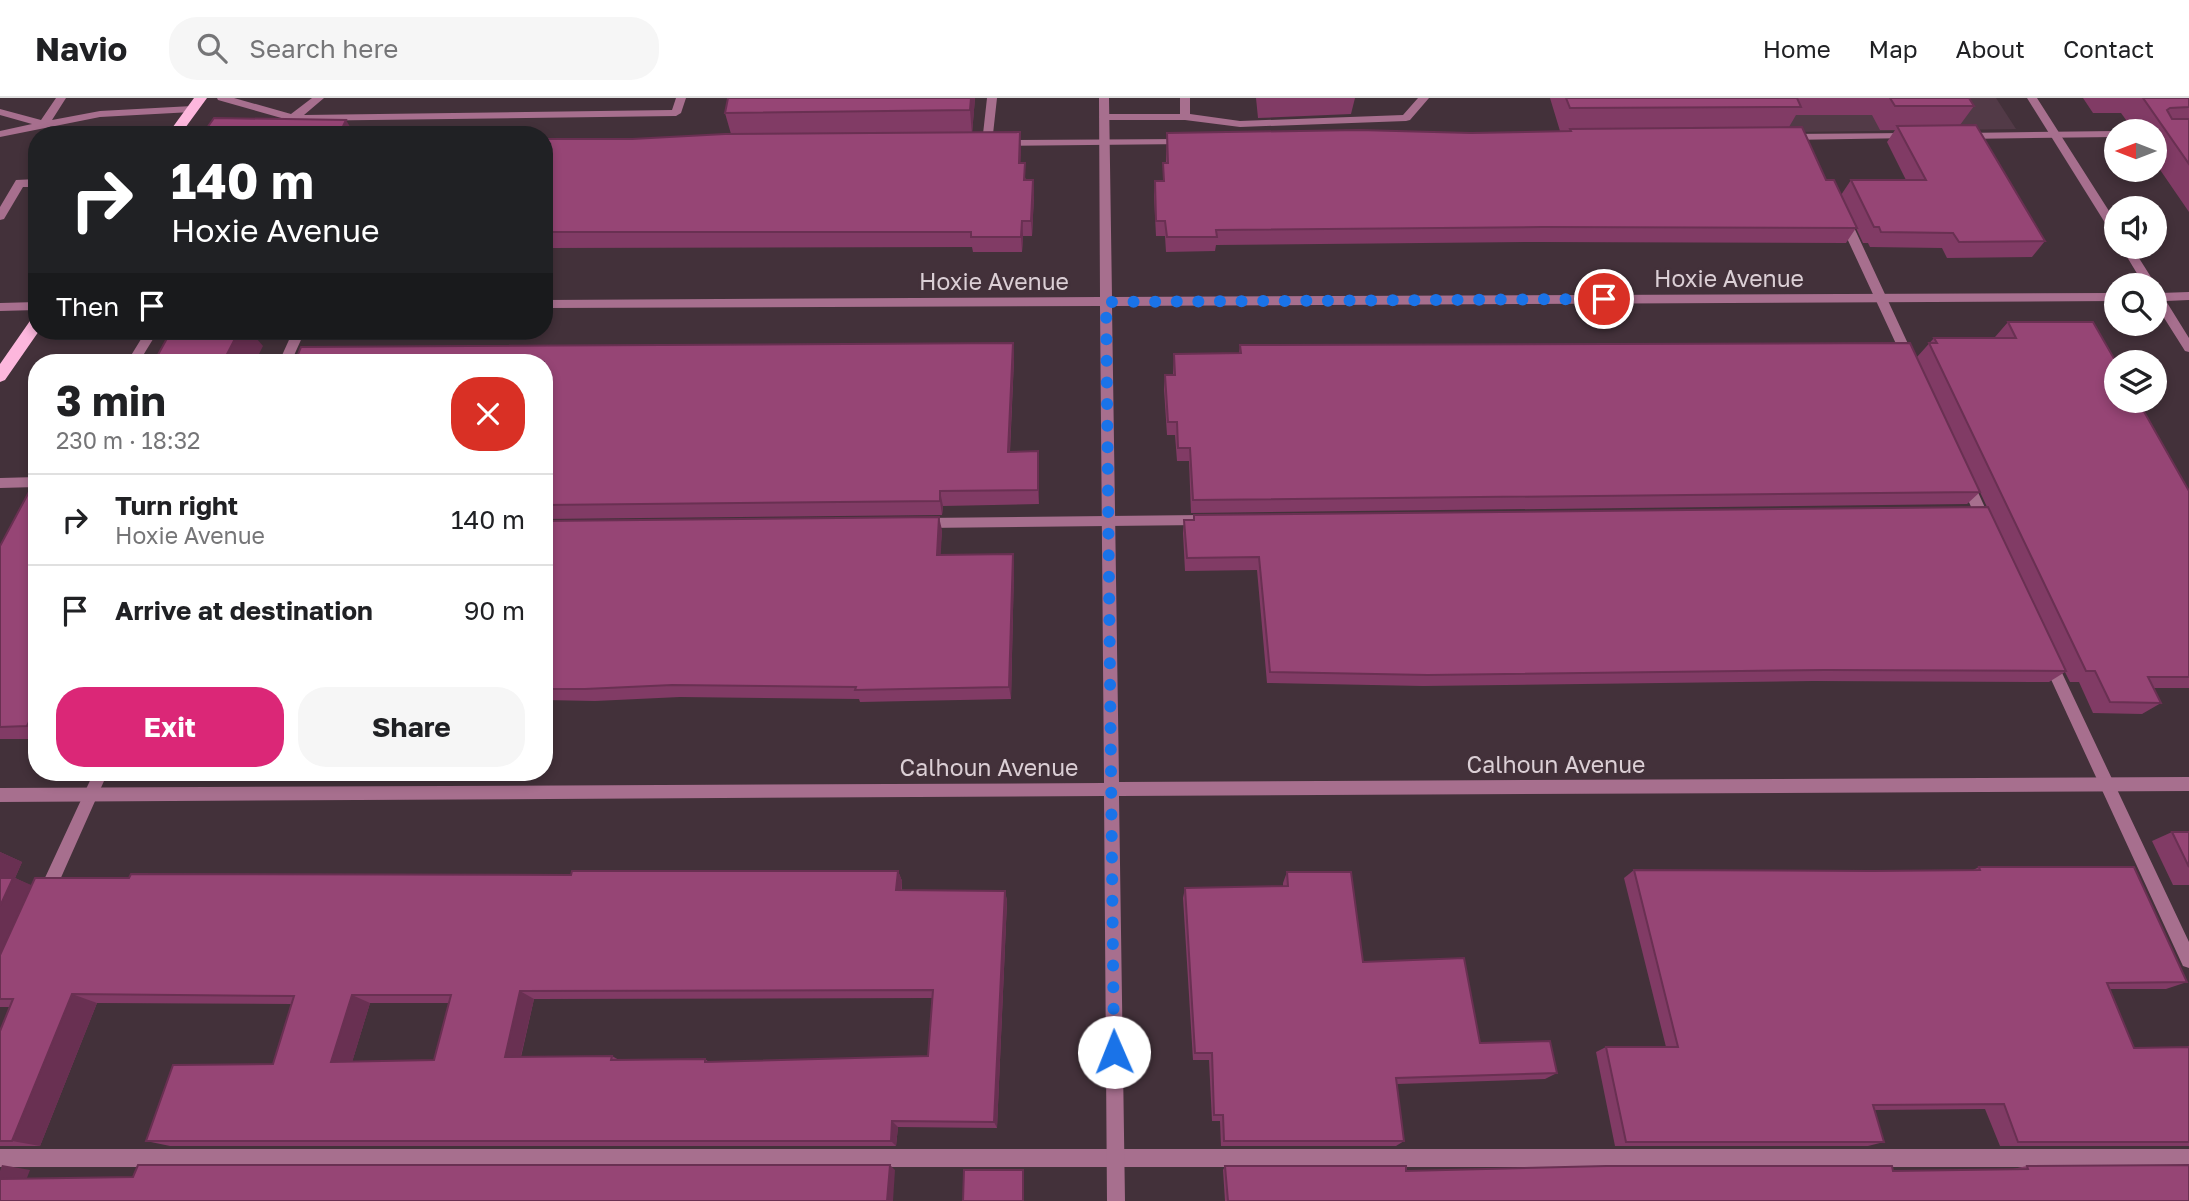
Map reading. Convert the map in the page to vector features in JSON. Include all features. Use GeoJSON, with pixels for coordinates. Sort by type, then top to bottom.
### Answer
{"type":"FeatureCollection","features":[{"type":"Feature","properties":{"kind":"main road"},"geometry":{"type":"LineString","coordinates":[[180,126],[201,98]]}},
{"type":"Feature","properties":{"kind":"main road"},"geometry":{"type":"LineString","coordinates":[[0,376],[28,335]]}},
{"type":"Feature","properties":{"kind":"street"},"geometry":{"type":"LineString","coordinates":[[44,124],[61,98]]}},
{"type":"Feature","properties":{"kind":"street"},"geometry":{"type":"LineString","coordinates":[[222,98],[293,118]]}},
{"type":"Feature","properties":{"kind":"street"},"geometry":{"type":"LineString","coordinates":[[293,118],[319,98]]}},
{"type":"Feature","properties":{"kind":"street"},"geometry":{"type":"LineString","coordinates":[[267,126],[293,118],[676,113],[681,98]]}},
{"type":"Feature","properties":{"kind":"street"},"geometry":{"type":"LineString","coordinates":[[988,143],[992,98]]}},
{"type":"Feature","properties":{"kind":"street"},"geometry":{"type":"LineString","coordinates":[[1104,98],[1116,1201]]}},
{"type":"Feature","properties":{"kind":"street"},"geometry":{"type":"LineString","coordinates":[[1185,98],[1185,117]]}},
{"type":"Feature","properties":{"kind":"street"},"geometry":{"type":"LineString","coordinates":[[1104,117],[1185,117],[1240,124],[1406,118],[1424,98]]}},
{"type":"Feature","properties":{"kind":"street"},"geometry":{"type":"LineString","coordinates":[[2032,98],[2104,212]]}},
{"type":"Feature","properties":{"kind":"street"},"geometry":{"type":"LineString","coordinates":[[36,126],[100,114],[192,109]]}},
{"type":"Feature","properties":{"kind":"street"},"geometry":{"type":"LineString","coordinates":[[0,112],[44,124]]}},
{"type":"Feature","properties":{"kind":"street"},"geometry":{"type":"LineString","coordinates":[[0,135],[28,128]]}},
{"type":"Feature","properties":{"kind":"street"},"geometry":{"type":"LineString","coordinates":[[1945,136],[2104,134]]}},
{"type":"Feature","properties":{"kind":"street"},"geometry":{"type":"LineString","coordinates":[[1778,137],[1809,143],[1917,136]]}},
{"type":"Feature","properties":{"kind":"street"},"geometry":{"type":"LineString","coordinates":[[974,143],[1200,142]]}},
{"type":"Feature","properties":{"kind":"street"},"geometry":{"type":"LineString","coordinates":[[0,216],[20,183],[28,183]]}},
{"type":"Feature","properties":{"kind":"street"},"geometry":{"type":"LineString","coordinates":[[1840,211],[1916,373]]}},
{"type":"Feature","properties":{"kind":"street"},"geometry":{"type":"LineString","coordinates":[[2167,295],[2189,296]]}},
{"type":"Feature","properties":{"kind":"street","name":"Hoxie Avenue"},"geometry":{"type":"LineString","coordinates":[[553,304],[2104,297]]}},
{"type":"Feature","properties":{"kind":"street"},"geometry":{"type":"LineString","coordinates":[[0,307],[28,306]]}},
{"type":"Feature","properties":{"kind":"street"},"geometry":{"type":"LineString","coordinates":[[2167,314],[2189,348]]}},
{"type":"Feature","properties":{"kind":"street"},"geometry":{"type":"LineString","coordinates":[[1963,474],[1973,512],[1992,537]]}},
{"type":"Feature","properties":{"kind":"street"},"geometry":{"type":"LineString","coordinates":[[0,483],[28,482]]}},
{"type":"Feature","properties":{"kind":"street"},"geometry":{"type":"LineString","coordinates":[[916,523],[1219,520]]}},
{"type":"Feature","properties":{"kind":"street"},"geometry":{"type":"LineString","coordinates":[[2044,648],[2189,960]]}},
{"type":"Feature","properties":{"kind":"street"},"geometry":{"type":"LineString","coordinates":[[40,908],[96,781]]}},
{"type":"Feature","properties":{"kind":"street","name":"Calhoun Avenue"},"geometry":{"type":"LineString","coordinates":[[0,795],[2189,784]]}},
{"type":"Feature","properties":{"kind":"street"},"geometry":{"type":"LineString","coordinates":[[0,1158],[2189,1158]]}},
{"type":"Feature","properties":{"kind":"shaded area"},"geometry":{"type":"Polygon","coordinates":[[[1639,98],[1996,98],[2016,129],[1653,134],[1639,98]]]}},
{"type":"Feature","properties":{"kind":"building"},"geometry":{"type":"Polygon","coordinates":[[[728,98],[971,98],[970,110],[725,113],[728,98]]]}},
{"type":"Feature","properties":{"kind":"building"},"geometry":{"type":"Polygon","coordinates":[[[1566,98],[1797,98],[1801,107],[1570,108],[1566,98]]]}},
{"type":"Feature","properties":{"kind":"building"},"geometry":{"type":"Polygon","coordinates":[[[1890,98],[1969,98],[1974,106],[1895,106],[1890,98]]]}},
{"type":"Feature","properties":{"kind":"building"},"geometry":{"type":"Polygon","coordinates":[[[2143,98],[2189,98],[2189,107],[2167,110],[2172,119],[2189,119],[2189,164],[2167,132],[2167,119],[2158,119],[2143,98]]]}},
{"type":"Feature","properties":{"kind":"building"},"geometry":{"type":"Polygon","coordinates":[[[214,118],[346,120],[343,126],[208,126],[214,118]]]}},
{"type":"Feature","properties":{"kind":"building"},"geometry":{"type":"Polygon","coordinates":[[[1976,125],[2045,241],[1959,242],[1953,233],[1881,232],[1879,227],[1874,227],[1851,180],[1926,180],[1897,126],[1976,125]]]}},
{"type":"Feature","properties":{"kind":"building"},"geometry":{"type":"Polygon","coordinates":[[[1802,127],[1826,180],[1834,180],[1857,228],[1216,230],[1217,237],[1167,237],[1165,221],[1156,221],[1155,181],[1164,181],[1163,163],[1168,163],[1167,133],[1359,130],[1471,133],[1571,131],[1570,129],[1802,127]]]}},
{"type":"Feature","properties":{"kind":"building"},"geometry":{"type":"Polygon","coordinates":[[[1020,132],[1019,163],[1025,163],[1024,180],[1033,180],[1031,221],[1022,221],[1021,237],[971,237],[971,232],[553,232],[553,139],[632,139],[725,134],[1020,132]]]}},
{"type":"Feature","properties":{"kind":"building"},"geometry":{"type":"Polygon","coordinates":[[[2008,322],[2093,322],[2109,350],[2104,350],[2104,413],[2145,413],[2189,491],[2189,677],[2148,677],[2161,703],[2110,702],[2095,671],[2086,671],[1929,343],[1937,343],[1934,338],[2016,338],[2008,322]]]}},
{"type":"Feature","properties":{"kind":"building"},"geometry":{"type":"Polygon","coordinates":[[[166,340],[234,340],[227,354],[158,354],[166,340]]]}},
{"type":"Feature","properties":{"kind":"building"},"geometry":{"type":"Polygon","coordinates":[[[1013,343],[1008,452],[1038,451],[1038,490],[940,491],[940,501],[553,505],[553,354],[298,354],[301,347],[1013,343]]]}},
{"type":"Feature","properties":{"kind":"building"},"geometry":{"type":"Polygon","coordinates":[[[1910,343],[1980,492],[1193,500],[1190,448],[1178,448],[1177,422],[1168,422],[1165,375],[1175,375],[1174,354],[1241,353],[1240,345],[1910,343]]]}},
{"type":"Feature","properties":{"kind":"building"},"geometry":{"type":"Polygon","coordinates":[[[28,494],[27,726],[0,727],[0,546],[28,494]]]}},
{"type":"Feature","properties":{"kind":"building"},"geometry":{"type":"Polygon","coordinates":[[[1988,507],[2066,671],[1825,670],[1428,675],[1270,672],[1259,557],[1187,558],[1184,520],[1194,520],[1194,515],[1988,507]]]}},
{"type":"Feature","properties":{"kind":"building"},"geometry":{"type":"Polygon","coordinates":[[[939,517],[937,555],[1013,554],[1009,687],[855,690],[856,687],[672,685],[553,689],[553,521],[939,517]]]}},
{"type":"Feature","properties":{"kind":"building"},"geometry":{"type":"Polygon","coordinates":[[[2172,832],[2189,832],[2189,867],[2172,832]]]}},
{"type":"Feature","properties":{"kind":"building"},"geometry":{"type":"Polygon","coordinates":[[[1979,867],[2134,867],[2187,982],[2107,983],[2134,1048],[2189,1047],[2189,1142],[2018,1142],[2004,1104],[1873,1105],[1884,1142],[1626,1142],[1606,1047],[1678,1047],[1634,870],[1980,870],[1979,867]]]}},
{"type":"Feature","properties":{"kind":"building"},"geometry":{"type":"Polygon","coordinates":[[[572,871],[898,871],[896,890],[1005,891],[994,1122],[892,1121],[891,1141],[146,1141],[173,1065],[273,1064],[294,996],[72,994],[12,1141],[0,1141],[0,1031],[13,999],[0,999],[0,955],[35,878],[129,878],[131,874],[571,875],[572,871]],[[933,990],[520,991],[505,1057],[612,1056],[611,1060],[705,1059],[705,1062],[928,1056],[933,990]],[[352,995],[331,1062],[434,1060],[451,995],[352,995]]]}},
{"type":"Feature","properties":{"kind":"building"},"geometry":{"type":"Polygon","coordinates":[[[1287,872],[1351,872],[1363,962],[1464,958],[1480,1043],[1550,1041],[1557,1073],[1396,1078],[1404,1141],[1224,1141],[1223,1115],[1214,1115],[1212,1053],[1195,1053],[1185,888],[1288,886],[1287,872]]]}},
{"type":"Feature","properties":{"kind":"building"},"geometry":{"type":"Polygon","coordinates":[[[0,878],[13,878],[0,906],[0,878]]]}},
{"type":"Feature","properties":{"kind":"building"},"geometry":{"type":"Polygon","coordinates":[[[138,1165],[890,1165],[887,1201],[0,1201],[0,1179],[133,1177],[138,1165]]]}},
{"type":"Feature","properties":{"kind":"building"},"geometry":{"type":"Polygon","coordinates":[[[2189,1165],[2189,1201],[1228,1201],[1225,1166],[1406,1166],[1406,1171],[1606,1166],[1892,1166],[1893,1171],[2028,1169],[2027,1166],[2189,1165]]]}},
{"type":"Feature","properties":{"kind":"building"},"geometry":{"type":"Polygon","coordinates":[[[964,1170],[1023,1170],[1023,1201],[963,1201],[964,1170]]]}},
{"type":"Feature","properties":{"kind":"route"},"geometry":{"type":"LineString","coordinates":[[1114,1052],[1106,302],[1604,299]]}}]}
